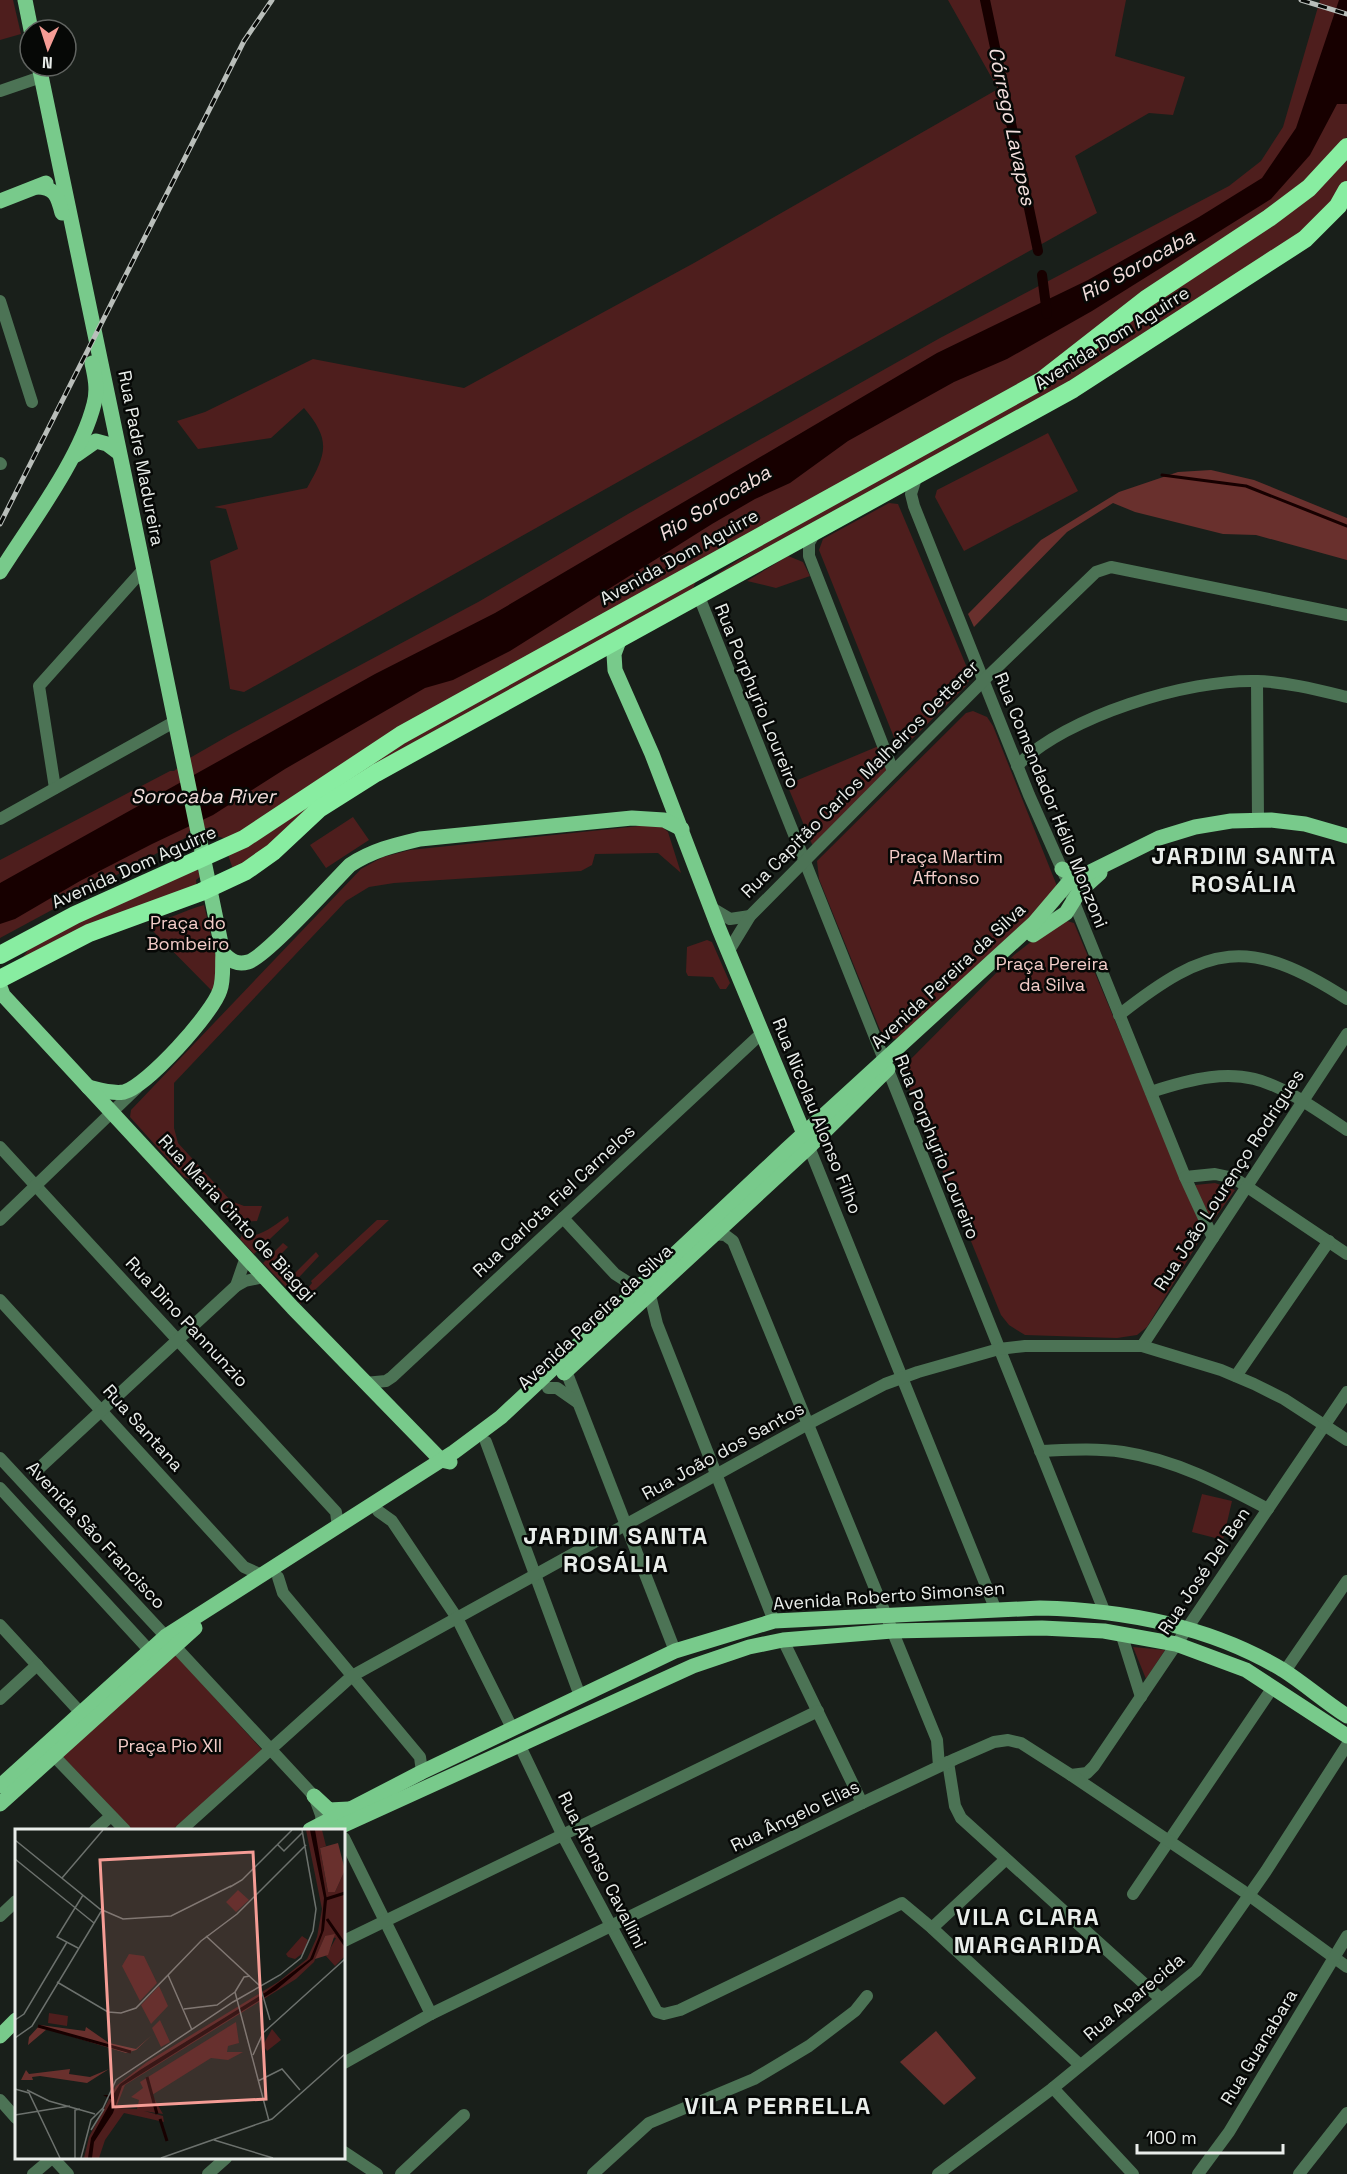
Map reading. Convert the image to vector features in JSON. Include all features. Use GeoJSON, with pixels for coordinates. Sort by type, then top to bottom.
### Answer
{"type":"FeatureCollection","features":[{"type":"Feature","properties":{"kind":"highway","name":"Avenida Dom Aguirre"},"geometry":{"type":"LineString","coordinates":[[0,955],[75,915],[202,853],[244,839],[401,735],[1041,381],[1146,299],[1269,218],[1309,188],[1347,147]]}},
{"type":"Feature","properties":{"kind":"highway","name":"Avenida Dom Aguirre"},"geometry":{"type":"LineString","coordinates":[[0,979],[89,933],[210,889],[246,871],[273,852],[319,808],[376,773],[1073,388],[1305,240],[1338,206],[1347,190]]}},
{"type":"Feature","properties":{"kind":"highway"},"geometry":{"type":"LineString","coordinates":[[698,594],[698,582],[770,531]]}},
{"type":"Feature","properties":{"kind":"main road"},"geometry":{"type":"LineString","coordinates":[[25,0],[29,18]]}},
{"type":"Feature","properties":{"kind":"main road","name":"Rua Padre Madureira"},"geometry":{"type":"LineString","coordinates":[[42,78],[108,387],[142,571],[202,853]]}},
{"type":"Feature","properties":{"kind":"main road"},"geometry":{"type":"LineString","coordinates":[[0,201],[49,182],[61,166]]}},
{"type":"Feature","properties":{"kind":"main road","name":"Rua Padre Madureira"},"geometry":{"type":"LineString","coordinates":[[0,572],[71,458],[87,427],[95,402],[96,381],[59,200],[57,194],[47,187],[37,187]]}},
{"type":"Feature","properties":{"kind":"main road"},"geometry":{"type":"LineString","coordinates":[[71,458],[96,441],[107,444],[119,453]]}},
{"type":"Feature","properties":{"kind":"main road","name":"Rua Nicolau Alonso Filho"},"geometry":{"type":"LineString","coordinates":[[620,638],[614,654],[615,670],[682,829],[710,907],[806,1140]]}},
{"type":"Feature","properties":{"kind":"main road"},"geometry":{"type":"LineString","coordinates":[[223,953],[230,960],[238,963],[259,956],[350,865],[368,853],[388,847],[420,839],[632,818],[664,820],[682,829]]}},
{"type":"Feature","properties":{"kind":"main road","name":"Avenida Pereira da Silva"},"geometry":{"type":"LineString","coordinates":[[270,1576],[338,1527],[448,1461],[486,1442],[548,1388],[646,1287],[885,1066],[1034,923],[1065,876],[1087,873],[1159,838],[1195,827],[1258,820],[1305,824],[1347,836]]}},
{"type":"Feature","properties":{"kind":"main road"},"geometry":{"type":"LineString","coordinates":[[88,1087],[107,1092],[124,1092],[140,1086],[209,1013],[221,988],[223,953],[202,853]]}},
{"type":"Feature","properties":{"kind":"main road","name":"Avenida Pereira da Silva"},"geometry":{"type":"LineString","coordinates":[[646,1287],[712,1234],[806,1140],[819,1120],[885,1066],[1011,952],[1074,904],[1079,892],[1121,855]]}},
{"type":"Feature","properties":{"kind":"main road","name":"Rua Maria Cinto de Biaggi"},"geometry":{"type":"LineString","coordinates":[[0,987],[3,995],[365,1383],[448,1461]]}},
{"type":"Feature","properties":{"kind":"main road"},"geometry":{"type":"LineString","coordinates":[[796,1114],[804,1118],[819,1120]]}},
{"type":"Feature","properties":{"kind":"main road","name":"Avenida Pereira da Silva"},"geometry":{"type":"LineString","coordinates":[[0,1786],[149,1650],[170,1640],[378,1511],[448,1461],[629,1304]]}},
{"type":"Feature","properties":{"kind":"main road","name":"Avenida Roberto Simonsen"},"geometry":{"type":"LineString","coordinates":[[360,1806],[422,1772],[675,1651],[774,1621],[995,1608],[1075,1609],[1105,1613],[1188,1627],[1255,1655],[1285,1671],[1347,1716]]}},
{"type":"Feature","properties":{"kind":"main road","name":"Avenida Roberto Simonsen"},"geometry":{"type":"LineString","coordinates":[[332,1829],[693,1666],[749,1647],[783,1640],[892,1631],[1042,1628],[1121,1633],[1176,1644],[1246,1671],[1347,1736]]}},
{"type":"Feature","properties":{"kind":"main road","name":"Avenida Pereira da Silva"},"geometry":{"type":"LineString","coordinates":[[0,1804],[54,1756],[170,1640]]}},
{"type":"Feature","properties":{"kind":"main road"},"geometry":{"type":"LineString","coordinates":[[394,1802],[416,1785],[422,1772]]}},
{"type":"Feature","properties":{"kind":"main road"},"geometry":{"type":"LineString","coordinates":[[314,1796],[330,1810],[360,1806]]}},
{"type":"Feature","properties":{"kind":"main road"},"geometry":{"type":"LineString","coordinates":[[331,1829],[360,1806]]}},
{"type":"Feature","properties":{"kind":"main road"},"geometry":{"type":"LineString","coordinates":[[0,2036],[15,2021]]}},
{"type":"Feature","properties":{"kind":"street"},"geometry":{"type":"LineString","coordinates":[[0,91],[26,78]]}},
{"type":"Feature","properties":{"kind":"street"},"geometry":{"type":"LineString","coordinates":[[1,307],[32,402]]}},
{"type":"Feature","properties":{"kind":"street","name":"Rua Comendador Hélio Monzoni"},"geometry":{"type":"LineString","coordinates":[[918,474],[911,494],[914,506],[1017,766],[1065,876],[1074,904],[1150,1092],[1213,1238]]}},
{"type":"Feature","properties":{"kind":"street"},"geometry":{"type":"LineString","coordinates":[[816,532],[808,543],[809,556],[893,771]]}},
{"type":"Feature","properties":{"kind":"street"},"geometry":{"type":"LineString","coordinates":[[785,549],[793,549],[809,556]]}},
{"type":"Feature","properties":{"kind":"street","name":"Rua Capitão Carlos Malheiros Oetterer"},"geometry":{"type":"LineString","coordinates":[[728,952],[750,916],[983,681],[1096,572],[1103,568],[1120,569],[1347,615]]}},
{"type":"Feature","properties":{"kind":"street"},"geometry":{"type":"LineString","coordinates":[[56,788],[39,686],[142,571]]}},
{"type":"Feature","properties":{"kind":"street","name":"Rua Porphyrio Loureiro"},"geometry":{"type":"LineString","coordinates":[[698,594],[1105,1613]]}},
{"type":"Feature","properties":{"kind":"street"},"geometry":{"type":"LineString","coordinates":[[1257,681],[1258,820]]}},
{"type":"Feature","properties":{"kind":"street"},"geometry":{"type":"LineString","coordinates":[[1017,766],[1028,754],[1069,728],[1136,702],[1192,687],[1257,681],[1347,697]]}},
{"type":"Feature","properties":{"kind":"street"},"geometry":{"type":"LineString","coordinates":[[963,701],[979,699],[996,713]]}},
{"type":"Feature","properties":{"kind":"street"},"geometry":{"type":"LineString","coordinates":[[0,819],[174,722]]}},
{"type":"Feature","properties":{"kind":"street"},"geometry":{"type":"LineString","coordinates":[[880,738],[899,752],[908,752],[918,746]]}},
{"type":"Feature","properties":{"kind":"street","name":"Rua Capitão Carlos Malheiros Oetterer"},"geometry":{"type":"LineString","coordinates":[[710,907],[730,919],[750,916]]}},
{"type":"Feature","properties":{"kind":"street","name":"Rua Capitão Carlos Malheiros Oetterer"},"geometry":{"type":"LineString","coordinates":[[719,929],[730,927],[750,916]]}},
{"type":"Feature","properties":{"kind":"street"},"geometry":{"type":"LineString","coordinates":[[1119,1015],[1169,977],[1203,960],[1231,956],[1270,960],[1314,978],[1347,999]]}},
{"type":"Feature","properties":{"kind":"street","name":"Rua Carlota Fiel Carnelos"},"geometry":{"type":"LineString","coordinates":[[365,1383],[386,1381],[392,1377],[762,1033]]}},
{"type":"Feature","properties":{"kind":"street","name":"Rua João Lourenço Rodrigues"},"geometry":{"type":"LineString","coordinates":[[1142,1346],[1347,1034]]}},
{"type":"Feature","properties":{"kind":"street"},"geometry":{"type":"LineString","coordinates":[[1150,1092],[1207,1076],[1238,1075],[1275,1084],[1347,1130]]}},
{"type":"Feature","properties":{"kind":"street"},"geometry":{"type":"LineString","coordinates":[[0,1220],[140,1086]]}},
{"type":"Feature","properties":{"kind":"street","name":"Rua Nicolau Alonso Filho"},"geometry":{"type":"LineString","coordinates":[[806,1140],[995,1608]]}},
{"type":"Feature","properties":{"kind":"street","name":"Rua Dino Pannunzio"},"geometry":{"type":"LineString","coordinates":[[0,1147],[336,1512],[338,1527]]}},
{"type":"Feature","properties":{"kind":"street"},"geometry":{"type":"LineString","coordinates":[[1185,1177],[1215,1174],[1234,1178],[1248,1185],[1347,1254]]}},
{"type":"Feature","properties":{"kind":"street"},"geometry":{"type":"LineString","coordinates":[[563,1218],[615,1274],[629,1283],[646,1287],[657,1324],[774,1621]]}},
{"type":"Feature","properties":{"kind":"street"},"geometry":{"type":"LineString","coordinates":[[712,1234],[725,1235],[734,1241],[947,1762],[957,1812],[1005,1860],[1161,1999]]}},
{"type":"Feature","properties":{"kind":"street"},"geometry":{"type":"LineString","coordinates":[[1236,1376],[1329,1241]]}},
{"type":"Feature","properties":{"kind":"street"},"geometry":{"type":"LineString","coordinates":[[236,1286],[246,1257]]}},
{"type":"Feature","properties":{"kind":"street"},"geometry":{"type":"LineString","coordinates":[[615,1274],[629,1304],[657,1324]]}},
{"type":"Feature","properties":{"kind":"street"},"geometry":{"type":"LineString","coordinates":[[19,1478],[34,1473],[236,1286],[264,1276]]}},
{"type":"Feature","properties":{"kind":"street","name":"Rua Santana"},"geometry":{"type":"LineString","coordinates":[[0,1299],[244,1567],[270,1576]]}},
{"type":"Feature","properties":{"kind":"street","name":"Rua João dos Santos"},"geometry":{"type":"LineString","coordinates":[[182,1829],[352,1676],[808,1424],[902,1378],[999,1349],[1025,1346],[1142,1346],[1236,1376],[1284,1399],[1347,1440]]}},
{"type":"Feature","properties":{"kind":"street"},"geometry":{"type":"LineString","coordinates":[[566,1371],[675,1651]]}},
{"type":"Feature","properties":{"kind":"street"},"geometry":{"type":"LineString","coordinates":[[548,1388],[557,1388],[578,1402]]}},
{"type":"Feature","properties":{"kind":"street","name":"Rua José Del Ben"},"geometry":{"type":"LineString","coordinates":[[1090,1770],[1347,1392]]}},
{"type":"Feature","properties":{"kind":"street"},"geometry":{"type":"LineString","coordinates":[[486,1442],[580,1696]]}},
{"type":"Feature","properties":{"kind":"street"},"geometry":{"type":"LineString","coordinates":[[1040,1451],[1122,1452],[1169,1463],[1210,1478],[1268,1509]]}},
{"type":"Feature","properties":{"kind":"street","name":"Avenida São Francisco"},"geometry":{"type":"LineString","coordinates":[[0,1458],[170,1640]]}},
{"type":"Feature","properties":{"kind":"street"},"geometry":{"type":"LineString","coordinates":[[29,1489],[34,1473]]}},
{"type":"Feature","properties":{"kind":"street"},"geometry":{"type":"LineString","coordinates":[[2,1491],[149,1650]]}},
{"type":"Feature","properties":{"kind":"street"},"geometry":{"type":"LineString","coordinates":[[378,1511],[392,1521],[457,1618],[512,1728]]}},
{"type":"Feature","properties":{"kind":"street"},"geometry":{"type":"LineString","coordinates":[[270,1576],[420,1757],[422,1772]]}},
{"type":"Feature","properties":{"kind":"street"},"geometry":{"type":"LineString","coordinates":[[1285,1671],[1347,1581]]}},
{"type":"Feature","properties":{"kind":"street"},"geometry":{"type":"LineString","coordinates":[[0,1626],[80,1712]]}},
{"type":"Feature","properties":{"kind":"street"},"geometry":{"type":"LineString","coordinates":[[1121,1633],[1141,1696]]}},
{"type":"Feature","properties":{"kind":"street"},"geometry":{"type":"LineString","coordinates":[[170,1640],[314,1796],[329,1829]]}},
{"type":"Feature","properties":{"kind":"street"},"geometry":{"type":"LineString","coordinates":[[783,1640],[862,1803]]}},
{"type":"Feature","properties":{"kind":"street"},"geometry":{"type":"LineString","coordinates":[[0,1699],[37,1665]]}},
{"type":"Feature","properties":{"kind":"street"},"geometry":{"type":"LineString","coordinates":[[1133,1894],[1273,1687]]}},
{"type":"Feature","properties":{"kind":"street"},"geometry":{"type":"LineString","coordinates":[[345,1941],[818,1711]]}},
{"type":"Feature","properties":{"kind":"street"},"geometry":{"type":"LineString","coordinates":[[50,1739],[54,1756],[124,1829]]}},
{"type":"Feature","properties":{"kind":"street","name":"Rua Ângelo Elias"},"geometry":{"type":"LineString","coordinates":[[345,2062],[431,2014],[862,1803],[947,1762],[994,1742],[1008,1740],[1021,1743],[1071,1775],[1249,1896],[1347,1967]]}},
{"type":"Feature","properties":{"kind":"street","name":"Rua Aparecida"},"geometry":{"type":"LineString","coordinates":[[938,2174],[1053,2088],[1196,1971],[1249,1896],[1347,1745]]}},
{"type":"Feature","properties":{"kind":"street","name":"Rua Afonso Cavallini"},"geometry":{"type":"LineString","coordinates":[[520,1746],[562,1836],[653,2008],[664,2014],[680,2010],[899,1903],[932,1928]]}},
{"type":"Feature","properties":{"kind":"street"},"geometry":{"type":"LineString","coordinates":[[1071,1775],[1090,1770],[1096,1793]]}},
{"type":"Feature","properties":{"kind":"street"},"geometry":{"type":"LineString","coordinates":[[96,1829],[111,1816]]}},
{"type":"Feature","properties":{"kind":"street"},"geometry":{"type":"LineString","coordinates":[[345,1856],[384,1922],[431,2014]]}},
{"type":"Feature","properties":{"kind":"street"},"geometry":{"type":"LineString","coordinates":[[1005,1860],[932,1928],[1080,2065]]}},
{"type":"Feature","properties":{"kind":"street"},"geometry":{"type":"LineString","coordinates":[[0,1916],[15,1902]]}},
{"type":"Feature","properties":{"kind":"street","name":"Rua Guanabara"},"geometry":{"type":"LineString","coordinates":[[1198,2174],[1229,2132],[1347,1936]]}},
{"type":"Feature","properties":{"kind":"street"},"geometry":{"type":"LineString","coordinates":[[593,2174],[649,2123],[754,2079],[809,2046],[855,2011],[867,1996]]}},
{"type":"Feature","properties":{"kind":"street"},"geometry":{"type":"LineString","coordinates":[[1053,2088],[1133,2174]]}},
{"type":"Feature","properties":{"kind":"street"},"geometry":{"type":"LineString","coordinates":[[0,2100],[15,2117]]}},
{"type":"Feature","properties":{"kind":"street"},"geometry":{"type":"LineString","coordinates":[[1299,2174],[1347,2113]]}},
{"type":"Feature","properties":{"kind":"street"},"geometry":{"type":"LineString","coordinates":[[401,2174],[464,2115]]}},
{"type":"Feature","properties":{"kind":"street"},"geometry":{"type":"LineString","coordinates":[[345,2153],[377,2174]]}},
{"type":"Feature","properties":{"kind":"street"},"geometry":{"type":"LineString","coordinates":[[33,2174],[50,2159]]}},
{"type":"Feature","properties":{"kind":"street"},"geometry":{"type":"LineString","coordinates":[[54,2159],[68,2174]]}},
{"type":"Feature","properties":{"kind":"street"},"geometry":{"type":"LineString","coordinates":[[208,2174],[224,2159]]}},
{"type":"Feature","properties":{"kind":"green space"},"geometry":{"type":"Polygon","coordinates":[[[0,0],[13,0],[18,21],[18,35],[0,40],[0,0]]]}},
{"type":"Feature","properties":{"kind":"green space"},"geometry":{"type":"Polygon","coordinates":[[[948,0],[1126,0],[1115,56],[1185,77],[1173,115],[1149,113],[1075,156],[1097,213],[244,692],[230,689],[210,561],[238,549],[226,509],[214,507],[307,488],[322,456],[322,438],[313,419],[304,408],[271,438],[198,449],[177,421],[205,412],[313,359],[464,388],[694,263],[998,89],[948,0]]]}},
{"type":"Feature","properties":{"kind":"green space"},"geometry":{"type":"Polygon","coordinates":[[[1320,0],[1347,0],[1347,89],[1343,103],[1347,104],[1347,137],[1322,169],[1057,361],[240,833],[226,839],[211,834],[207,828],[189,831],[187,837],[0,938],[0,860],[170,771],[174,771],[188,759],[228,736],[480,601],[628,514],[940,338],[1229,186],[1261,161],[1283,127],[1320,0]]]}},
{"type":"Feature","properties":{"kind":"green space"},"geometry":{"type":"Polygon","coordinates":[[[1347,157],[1347,181],[1335,198],[1295,238],[1070,384],[703,583],[1106,339],[1347,157]]]}},
{"type":"Feature","properties":{"kind":"green space"},"geometry":{"type":"Polygon","coordinates":[[[1048,433],[1078,491],[964,551],[935,497],[937,490],[1048,433]]]}},
{"type":"Feature","properties":{"kind":"green space"},"geometry":{"type":"Polygon","coordinates":[[[889,503],[898,504],[971,677],[966,686],[908,743],[895,740],[819,550],[823,539],[889,503]]]}},
{"type":"Feature","properties":{"kind":"green space"},"geometry":{"type":"Polygon","coordinates":[[[788,556],[803,562],[810,576],[776,588],[747,581],[788,556]]]}},
{"type":"Feature","properties":{"kind":"green space"},"geometry":{"type":"Polygon","coordinates":[[[696,580],[692,592],[233,869],[228,855],[414,734],[696,580]]]}},
{"type":"Feature","properties":{"kind":"green space","name":"Praça Martim Affonso"},"geometry":{"type":"Polygon","coordinates":[[[973,711],[987,717],[993,726],[1057,886],[1052,898],[897,1039],[888,1038],[880,1030],[819,879],[817,861],[966,713],[973,711]]]}},
{"type":"Feature","properties":{"kind":"green space"},"geometry":{"type":"Polygon","coordinates":[[[881,745],[891,770],[814,849],[788,787],[793,782],[881,745]]]}},
{"type":"Feature","properties":{"kind":"green space"},"geometry":{"type":"Polygon","coordinates":[[[353,817],[369,840],[326,868],[310,845],[353,817]]]}},
{"type":"Feature","properties":{"kind":"green space"},"geometry":{"type":"Polygon","coordinates":[[[649,825],[661,826],[668,832],[681,873],[658,853],[595,854],[592,865],[581,871],[394,883],[369,887],[346,901],[174,1083],[174,1128],[178,1143],[231,1201],[244,1206],[262,1206],[257,1221],[242,1222],[203,1185],[184,1177],[130,1117],[131,1110],[361,869],[383,857],[410,850],[649,825]]]}},
{"type":"Feature","properties":{"kind":"green space"},"geometry":{"type":"Polygon","coordinates":[[[197,869],[201,876],[196,880],[197,887],[23,957],[35,941],[197,869]]]}},
{"type":"Feature","properties":{"kind":"green space","name":"Praça do Bombeiro"},"geometry":{"type":"Polygon","coordinates":[[[204,905],[217,961],[215,994],[148,926],[204,905]]]}},
{"type":"Feature","properties":{"kind":"green space","name":"Praça Pereira da Silva"},"geometry":{"type":"Polygon","coordinates":[[[1060,919],[1074,923],[1204,1233],[1147,1327],[1137,1335],[1117,1338],[1025,1335],[1009,1325],[1001,1315],[901,1069],[1014,955],[1060,919]]]}},
{"type":"Feature","properties":{"kind":"green space"},"geometry":{"type":"Polygon","coordinates":[[[707,940],[712,942],[730,983],[726,989],[720,989],[713,977],[688,976],[686,972],[687,947],[707,940]]]}},
{"type":"Feature","properties":{"kind":"green space"},"geometry":{"type":"Polygon","coordinates":[[[1215,1183],[1235,1190],[1210,1225],[1195,1185],[1215,1183]]]}},
{"type":"Feature","properties":{"kind":"green space"},"geometry":{"type":"Polygon","coordinates":[[[288,1216],[289,1221],[254,1254],[240,1239],[242,1235],[261,1233],[288,1216]]]}},
{"type":"Feature","properties":{"kind":"green space"},"geometry":{"type":"Polygon","coordinates":[[[377,1220],[389,1220],[300,1304],[298,1297],[305,1286],[308,1288],[311,1281],[377,1220]]]}},
{"type":"Feature","properties":{"kind":"green space"},"geometry":{"type":"Polygon","coordinates":[[[283,1243],[288,1247],[277,1258],[293,1275],[316,1252],[319,1256],[288,1289],[263,1263],[283,1243]]]}},
{"type":"Feature","properties":{"kind":"green space"},"geometry":{"type":"Polygon","coordinates":[[[1202,1494],[1232,1501],[1223,1540],[1192,1532],[1202,1494]]]}},
{"type":"Feature","properties":{"kind":"green space"},"geometry":{"type":"Polygon","coordinates":[[[1133,1647],[1165,1650],[1146,1679],[1133,1647]]]}},
{"type":"Feature","properties":{"kind":"green space","name":"Praça Pio XII"},"geometry":{"type":"Polygon","coordinates":[[[174,1653],[263,1751],[173,1829],[132,1829],[62,1756],[174,1653]]]}},
{"type":"Feature","properties":{"kind":"shaded area"},"geometry":{"type":"Polygon","coordinates":[[[1211,470],[1254,480],[1347,518],[1347,560],[1256,535],[1223,534],[1135,512],[1113,503],[1067,532],[974,627],[968,614],[1041,540],[1119,492],[1178,472],[1211,470]]]}},
{"type":"Feature","properties":{"kind":"shaded area"},"geometry":{"type":"Polygon","coordinates":[[[936,2031],[976,2078],[944,2105],[900,2062],[936,2031]]]}},
{"type":"Feature","properties":{"kind":"water","name":"Sorocaba River"},"geometry":{"type":"Polygon","coordinates":[[[1339,0],[1347,0],[1347,104],[1337,104],[1310,155],[1271,199],[1092,311],[1007,359],[954,382],[848,441],[790,483],[755,499],[712,524],[510,651],[453,680],[425,688],[285,769],[213,815],[80,881],[15,919],[0,924],[0,883],[375,674],[495,613],[937,353],[1088,280],[1262,178],[1296,128],[1339,0]]]}},
{"type":"Feature","properties":{"kind":"waterway","name":"Córrego Lavapes"},"geometry":{"type":"LineString","coordinates":[[985,0],[1038,251]]}},
{"type":"Feature","properties":{"kind":"waterway","name":"Córrego Lavapes"},"geometry":{"type":"LineString","coordinates":[[1042,275],[1047,314]]}},
{"type":"Feature","properties":{"kind":"waterway"},"geometry":{"type":"LineString","coordinates":[[1162,475],[1246,486],[1347,526]]}},
{"type":"Feature","properties":{"kind":"railway"},"geometry":{"type":"LineString","coordinates":[[0,524],[244,41],[272,0]]}},
{"type":"Feature","properties":{"kind":"railway"},"geometry":{"type":"LineString","coordinates":[[1301,0],[1347,14]]}},
{"type":"Feature","properties":{"kind":"district","name":"JARDIM SANTA ROSÁLIA"},"geometry":{"type":"Point","coordinates":[1244,870]}},
{"type":"Feature","properties":{"kind":"district","name":"JARDIM SANTA ROSÁLIA"},"geometry":{"type":"Point","coordinates":[616,1550]}},
{"type":"Feature","properties":{"kind":"district","name":"VILA CLARA MARGARIDA"},"geometry":{"type":"Point","coordinates":[1028,1931]}},
{"type":"Feature","properties":{"kind":"district","name":"VILA PERRELLA"},"geometry":{"type":"Point","coordinates":[778,2106]}},
{"type":"Feature","properties":{"kind":"water label","name":"Rio Sorocaba"},"geometry":{"type":"Point","coordinates":[1137,265]}},
{"type":"Feature","properties":{"kind":"water label","name":"Rio Sorocaba"},"geometry":{"type":"Point","coordinates":[714,503]}}]}
